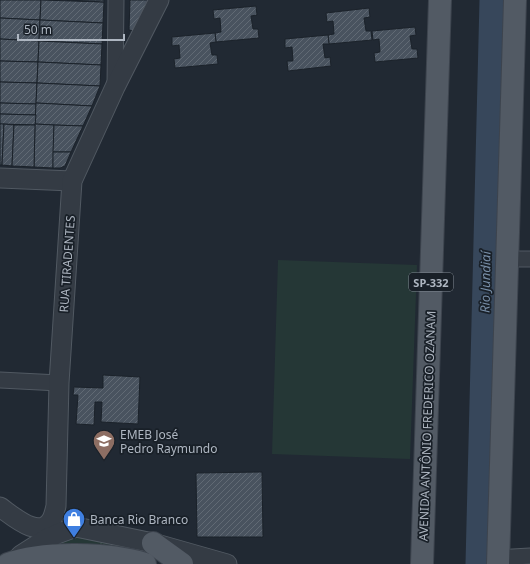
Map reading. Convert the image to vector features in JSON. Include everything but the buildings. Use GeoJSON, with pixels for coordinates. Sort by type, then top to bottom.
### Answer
{"type":"FeatureCollection","features":[{"type":"Feature","properties":{"kind":"main road","name":"AVENIDA ANTÔNIO FREDERICO OZANAM"},"geometry":{"type":"LineString","coordinates":[[422,564],[440,0]]}},
{"type":"Feature","properties":{"kind":"main road"},"geometry":{"type":"LineString","coordinates":[[498,561],[515,0]]}},
{"type":"Feature","properties":{"kind":"main road"},"geometry":{"type":"LineString","coordinates":[[153,542],[182,564]]}},
{"type":"Feature","properties":{"kind":"main road"},"geometry":{"type":"LineString","coordinates":[[15,560],[49,555],[106,557],[132,560],[145,564]]}},
{"type":"Feature","properties":{"kind":"street"},"geometry":{"type":"LineString","coordinates":[[115,87],[116,0]]}},
{"type":"Feature","properties":{"kind":"street","name":"RUA TIRADENTES"},"geometry":{"type":"LineString","coordinates":[[27,526],[36,528],[43,527],[48,524],[52,519],[56,506],[59,383],[72,181],[115,87],[159,0]]}},
{"type":"Feature","properties":{"kind":"street"},"geometry":{"type":"LineString","coordinates":[[0,178],[72,181]]}},
{"type":"Feature","properties":{"kind":"street"},"geometry":{"type":"LineString","coordinates":[[507,259],[530,259]]}},
{"type":"Feature","properties":{"kind":"street"},"geometry":{"type":"LineString","coordinates":[[0,380],[59,383]]}},
{"type":"Feature","properties":{"kind":"street"},"geometry":{"type":"LineString","coordinates":[[56,506],[60,516],[76,527],[153,542],[227,564]]}},
{"type":"Feature","properties":{"kind":"street"},"geometry":{"type":"LineString","coordinates":[[0,507],[27,526],[27,539],[15,560]]}},
{"type":"Feature","properties":{"kind":"street"},"geometry":{"type":"LineString","coordinates":[[15,560],[57,534],[76,527]]}},
{"type":"Feature","properties":{"kind":"street"},"geometry":{"type":"LineString","coordinates":[[498,561],[530,556]]}},
{"type":"Feature","properties":{"kind":"green space"},"geometry":{"type":"Polygon","coordinates":[[[278,260],[417,265],[410,459],[272,454],[278,260]]]}},
{"type":"Feature","properties":{"kind":"green space"},"geometry":{"type":"Polygon","coordinates":[[[78,532],[126,546],[128,552],[105,551],[53,542],[78,532]]]}},
{"type":"Feature","properties":{"kind":"waterway","name":"Rio Jundiaí"},"geometry":{"type":"LineString","coordinates":[[478,564],[492,0]]}},
{"type":"Feature","properties":{"kind":"place","name":"EMEB José Pedro Raymundo"},"geometry":{"type":"Point","coordinates":[104,460]}},
{"type":"Feature","properties":{"kind":"place","name":"Banca Rio Branco"},"geometry":{"type":"Point","coordinates":[74,538]}}]}
